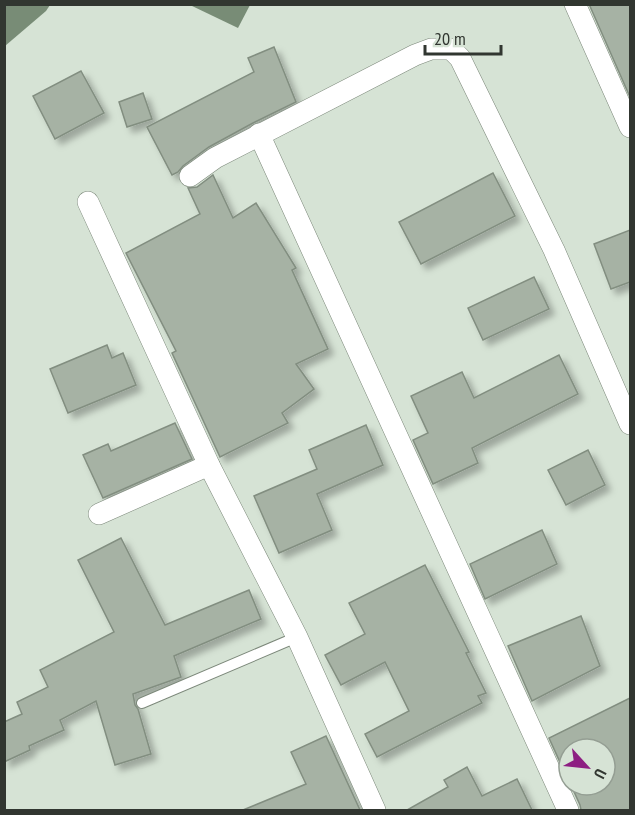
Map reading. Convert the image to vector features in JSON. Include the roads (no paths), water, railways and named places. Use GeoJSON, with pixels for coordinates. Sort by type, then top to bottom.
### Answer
{"type":"FeatureCollection","features":[{"type":"Feature","properties":{"kind":"street"},"geometry":{"type":"LineString","coordinates":[[575,4],[630,127]]}},
{"type":"Feature","properties":{"kind":"street"},"geometry":{"type":"LineString","coordinates":[[190,176],[215,158],[259,134],[415,55],[431,49],[452,49],[460,58],[554,250],[630,424]]}},
{"type":"Feature","properties":{"kind":"street"},"geometry":{"type":"LineString","coordinates":[[259,134],[568,810]]}},
{"type":"Feature","properties":{"kind":"street"},"geometry":{"type":"LineString","coordinates":[[88,202],[209,465],[297,637],[375,810]]}},
{"type":"Feature","properties":{"kind":"street"},"geometry":{"type":"LineString","coordinates":[[99,513],[209,465]]}},
{"type":"Feature","properties":{"kind":"lane"},"geometry":{"type":"LineString","coordinates":[[142,703],[297,637]]}}]}
